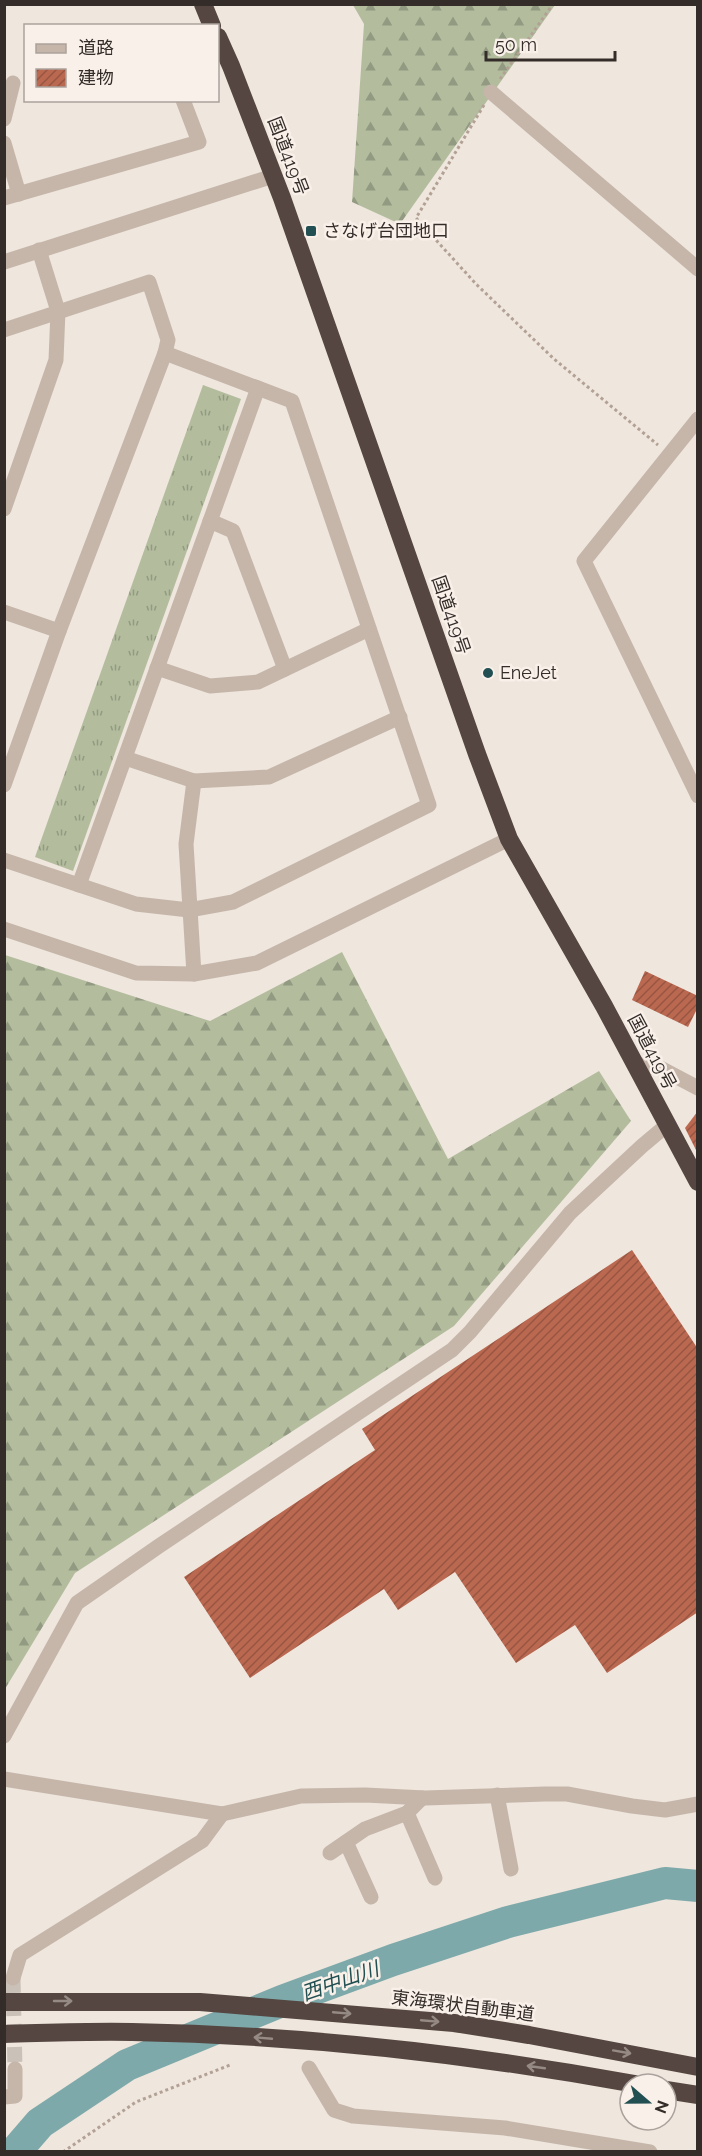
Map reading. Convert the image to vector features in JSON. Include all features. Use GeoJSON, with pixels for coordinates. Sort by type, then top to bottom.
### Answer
{"type":"FeatureCollection","features":[{"type":"Feature","properties":{"kind":"highway"},"geometry":{"type":"LineString","coordinates":[[203,4],[211,24]]}},
{"type":"Feature","properties":{"kind":"highway","name":"国道419号"},"geometry":{"type":"LineString","coordinates":[[219,40],[273,176],[509,839],[698,1182]]}},
{"type":"Feature","properties":{"kind":"highway","name":"東海環状自動車道"},"geometry":{"type":"LineString","coordinates":[[4,2002],[200,2002],[454,2023],[698,2067]]}},
{"type":"Feature","properties":{"kind":"highway"},"geometry":{"type":"LineString","coordinates":[[4,2034],[132,2032],[253,2037],[400,2049],[566,2071],[618,2081]]}},
{"type":"Feature","properties":{"kind":"highway"},"geometry":{"type":"LineString","coordinates":[[678,2092],[698,2095]]}},
{"type":"Feature","properties":{"kind":"street"},"geometry":{"type":"LineString","coordinates":[[4,119],[14,82]]}},
{"type":"Feature","properties":{"kind":"street"},"geometry":{"type":"LineString","coordinates":[[491,92],[698,269]]}},
{"type":"Feature","properties":{"kind":"street"},"geometry":{"type":"LineString","coordinates":[[4,143],[12,196],[199,142],[184,102]]}},
{"type":"Feature","properties":{"kind":"street"},"geometry":{"type":"LineString","coordinates":[[4,262],[273,176]]}},
{"type":"Feature","properties":{"kind":"street"},"geometry":{"type":"LineString","coordinates":[[4,509],[56,360],[58,311],[39,250]]}},
{"type":"Feature","properties":{"kind":"street"},"geometry":{"type":"LineString","coordinates":[[4,330],[149,282],[168,340],[4,785]]}},
{"type":"Feature","properties":{"kind":"street"},"geometry":{"type":"LineString","coordinates":[[4,860],[136,904],[189,910],[233,902],[429,805],[292,401],[165,353]]}},
{"type":"Feature","properties":{"kind":"street"},"geometry":{"type":"LineString","coordinates":[[79,885],[258,388]]}},
{"type":"Feature","properties":{"kind":"street"},"geometry":{"type":"LineString","coordinates":[[698,419],[584,561],[698,796]]}},
{"type":"Feature","properties":{"kind":"street"},"geometry":{"type":"LineString","coordinates":[[210,521],[233,531],[285,669]]}},
{"type":"Feature","properties":{"kind":"street"},"geometry":{"type":"LineString","coordinates":[[4,612],[59,631]]}},
{"type":"Feature","properties":{"kind":"street"},"geometry":{"type":"LineString","coordinates":[[157,669],[210,686],[258,682],[369,628]]}},
{"type":"Feature","properties":{"kind":"street"},"geometry":{"type":"LineString","coordinates":[[125,758],[194,781],[269,777],[400,717]]}},
{"type":"Feature","properties":{"kind":"street"},"geometry":{"type":"LineString","coordinates":[[194,781],[186,844],[194,974]]}},
{"type":"Feature","properties":{"kind":"street"},"geometry":{"type":"LineString","coordinates":[[4,929],[136,973],[194,974],[257,963],[509,839]]}},
{"type":"Feature","properties":{"kind":"street"},"geometry":{"type":"LineString","coordinates":[[634,1064],[662,1069],[698,1088]]}},
{"type":"Feature","properties":{"kind":"street"},"geometry":{"type":"LineString","coordinates":[[4,1736],[77,1603],[452,1350],[470,1332],[570,1213],[667,1125]]}},
{"type":"Feature","properties":{"kind":"street"},"geometry":{"type":"LineString","coordinates":[[4,1779],[222,1814],[301,1796],[365,1795],[422,1798],[567,1794],[665,1810],[698,1804]]}},
{"type":"Feature","properties":{"kind":"street"},"geometry":{"type":"LineString","coordinates":[[497,1796],[511,1869]]}},
{"type":"Feature","properties":{"kind":"street"},"geometry":{"type":"LineString","coordinates":[[330,1853],[365,1828],[407,1813],[422,1798]]}},
{"type":"Feature","properties":{"kind":"street"},"geometry":{"type":"LineString","coordinates":[[407,1813],[435,1878]]}},
{"type":"Feature","properties":{"kind":"street"},"geometry":{"type":"LineString","coordinates":[[13,1978],[20,1954],[202,1841],[222,1814]]}},
{"type":"Feature","properties":{"kind":"street"},"geometry":{"type":"LineString","coordinates":[[346,1842],[371,1898]]}},
{"type":"Feature","properties":{"kind":"street"},"geometry":{"type":"LineString","coordinates":[[309,2068],[334,2110],[353,2116],[505,2128],[650,2151]]}},
{"type":"Feature","properties":{"kind":"street"},"geometry":{"type":"LineString","coordinates":[[4,2097],[15,2096],[15,2069]]}},
{"type":"Feature","properties":{"kind":"path"},"geometry":{"type":"LineString","coordinates":[[553,4],[491,92],[416,218],[476,284],[554,359],[669,455]]}},
{"type":"Feature","properties":{"kind":"path"},"geometry":{"type":"LineString","coordinates":[[63,2151],[136,2102],[230,2065]]}},
{"type":"Feature","properties":{"kind":"green space"},"geometry":{"type":"Polygon","coordinates":[[[353,5],[555,5],[400,224],[352,202],[364,24],[353,5]]]}},
{"type":"Feature","properties":{"kind":"green space"},"geometry":{"type":"Polygon","coordinates":[[[203,385],[241,399],[73,871],[35,857],[203,385]]]}},
{"type":"Feature","properties":{"kind":"green space"},"geometry":{"type":"Polygon","coordinates":[[[342,952],[448,1159],[599,1071],[631,1121],[454,1326],[75,1573],[5,1689],[5,955],[210,1021],[342,952]]]}},
{"type":"Feature","properties":{"kind":"building"},"geometry":{"type":"Polygon","coordinates":[[[645,971],[698,996],[698,1007],[688,1027],[632,1000],[645,971]]]}},
{"type":"Feature","properties":{"kind":"building"},"geometry":{"type":"Polygon","coordinates":[[[698,1111],[698,1154],[685,1128],[698,1111]]]}},
{"type":"Feature","properties":{"kind":"building"},"geometry":{"type":"Polygon","coordinates":[[[632,1250],[698,1349],[698,1612],[607,1673],[575,1625],[516,1663],[455,1572],[398,1610],[384,1589],[250,1678],[184,1577],[375,1450],[362,1429],[632,1250]]]}},
{"type":"Feature","properties":{"kind":"waterway","name":"西中山川"},"geometry":{"type":"LineString","coordinates":[[15,2152],[40,2123],[127,2065],[282,2001],[393,1960],[508,1922],[665,1883],[698,1886]]}},
{"type":"Feature","properties":{"kind":"tunnel"},"geometry":{"type":"LineString","coordinates":[[13,1978],[15,2069]]}},
{"type":"Feature","properties":{"kind":"place","name":"さなげ台団地口"},"geometry":{"type":"Point","coordinates":[311,231]}},
{"type":"Feature","properties":{"kind":"place","name":"EneJet"},"geometry":{"type":"Point","coordinates":[488,673]}}]}
